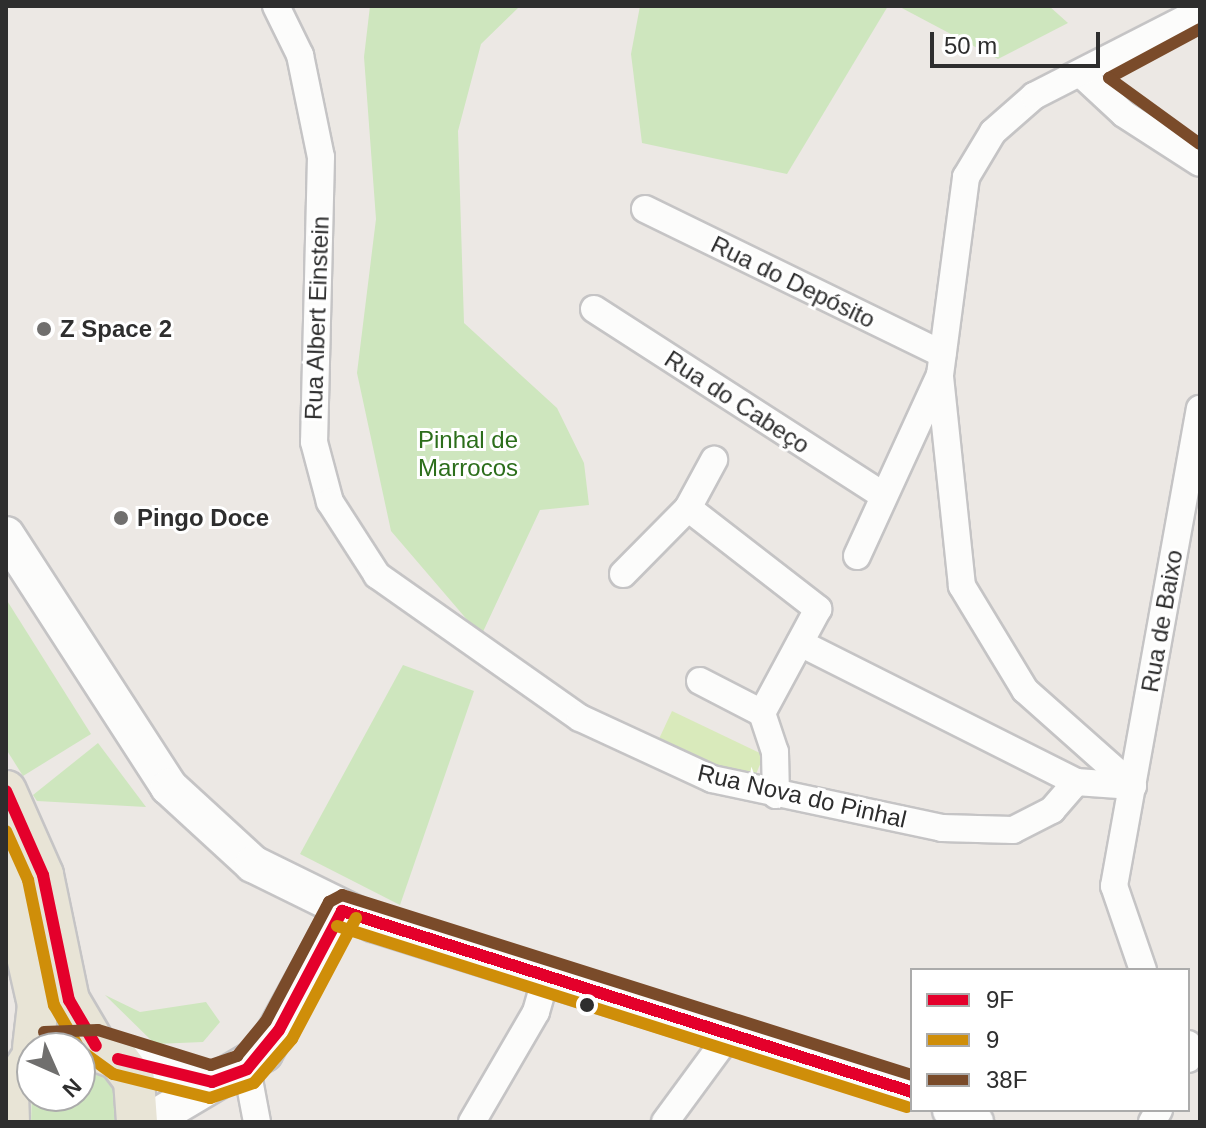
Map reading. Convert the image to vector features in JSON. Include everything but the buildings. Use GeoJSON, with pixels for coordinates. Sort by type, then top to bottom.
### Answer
{"type":"FeatureCollection","features":[{"type":"Feature","properties":{"kind":"main road"},"geometry":{"type":"LineString","coordinates":[[6,791],[43,875],[69,1000],[107,1052],[134,1080],[137,1122]]}},
{"type":"Feature","properties":{"kind":"main road"},"geometry":{"type":"LineString","coordinates":[[6,864],[38,1005],[33,1032]]}},
{"type":"Feature","properties":{"kind":"main road"},"geometry":{"type":"LineString","coordinates":[[96,1053],[107,1052]]}},
{"type":"Feature","properties":{"kind":"main road"},"geometry":{"type":"LineString","coordinates":[[9,1122],[16,1098]]}},
{"type":"Feature","properties":{"kind":"street","name":"Rua Albert Einstein"},"geometry":{"type":"LineString","coordinates":[[276,6],[300,55],[321,157],[312,407],[330,502],[377,575],[534,683]]}},
{"type":"Feature","properties":{"kind":"street"},"geometry":{"type":"LineString","coordinates":[[1133,786],[1025,690],[962,586],[941,365],[966,177],[993,132],[1034,96],[1082,75],[1200,11]]}},
{"type":"Feature","properties":{"kind":"street"},"geometry":{"type":"LineString","coordinates":[[1082,75],[1124,114],[1200,163]]}},
{"type":"Feature","properties":{"kind":"street","name":"Rua do Depósito"},"geometry":{"type":"LineString","coordinates":[[645,209],[941,365]]}},
{"type":"Feature","properties":{"kind":"street","name":"Rua do Cabeço"},"geometry":{"type":"LineString","coordinates":[[594,309],[881,494]]}},
{"type":"Feature","properties":{"kind":"street"},"geometry":{"type":"LineString","coordinates":[[857,556],[881,494],[941,365]]}},
{"type":"Feature","properties":{"kind":"street","name":"Rua de Baixo"},"geometry":{"type":"LineString","coordinates":[[1142,968],[1114,886],[1200,409]]}},
{"type":"Feature","properties":{"kind":"street"},"geometry":{"type":"LineString","coordinates":[[623,574],[688,508],[714,460]]}},
{"type":"Feature","properties":{"kind":"street"},"geometry":{"type":"LineString","coordinates":[[688,508],[818,609],[762,713]]}},
{"type":"Feature","properties":{"kind":"street"},"geometry":{"type":"LineString","coordinates":[[6,535],[169,787],[253,864],[342,911],[910,1091]]}},
{"type":"Feature","properties":{"kind":"street"},"geometry":{"type":"LineString","coordinates":[[800,643],[1076,782],[1133,786]]}},
{"type":"Feature","properties":{"kind":"street"},"geometry":{"type":"LineString","coordinates":[[700,681],[762,713],[775,752],[776,795]]}},
{"type":"Feature","properties":{"kind":"street","name":"Rua Nova do Pinhal"},"geometry":{"type":"LineString","coordinates":[[534,683],[580,718],[669,763],[776,795],[942,828],[1013,830],[1052,810],[1076,782]]}},
{"type":"Feature","properties":{"kind":"street"},"geometry":{"type":"LineString","coordinates":[[148,1122],[212,1082],[247,1069],[279,1030],[342,911]]}},
{"type":"Feature","properties":{"kind":"street"},"geometry":{"type":"LineString","coordinates":[[472,1122],[536,1012],[546,977]]}},
{"type":"Feature","properties":{"kind":"street"},"geometry":{"type":"LineString","coordinates":[[665,1122],[731,1032]]}},
{"type":"Feature","properties":{"kind":"street"},"geometry":{"type":"LineString","coordinates":[[107,1052],[212,1082]]}},
{"type":"Feature","properties":{"kind":"street"},"geometry":{"type":"LineString","coordinates":[[247,1069],[257,1122]]}},
{"type":"Feature","properties":{"kind":"green space","name":"Pinhal de Marrocos"},"geometry":{"type":"Polygon","coordinates":[[[370,6],[520,6],[481,44],[458,131],[464,323],[557,408],[584,463],[589,505],[540,510],[481,636],[391,531],[357,373],[376,219],[364,57],[370,6]]]}},
{"type":"Feature","properties":{"kind":"green space"},"geometry":{"type":"Polygon","coordinates":[[[640,6],[888,6],[787,174],[642,143],[631,54],[640,6]]]}},
{"type":"Feature","properties":{"kind":"green space"},"geometry":{"type":"Polygon","coordinates":[[[898,6],[1049,6],[1068,23],[998,59],[898,6]]]}},
{"type":"Feature","properties":{"kind":"green space"},"geometry":{"type":"Polygon","coordinates":[[[6,599],[91,734],[23,776],[6,749],[6,599]]]}},
{"type":"Feature","properties":{"kind":"green space"},"geometry":{"type":"Polygon","coordinates":[[[403,665],[474,691],[400,905],[300,854],[403,665]]]}},
{"type":"Feature","properties":{"kind":"green space"},"geometry":{"type":"Polygon","coordinates":[[[672,711],[764,755],[756,774],[719,769],[658,741],[672,711]]]}},
{"type":"Feature","properties":{"kind":"green space"},"geometry":{"type":"Polygon","coordinates":[[[98,743],[146,807],[37,801],[33,795],[98,743]]]}},
{"type":"Feature","properties":{"kind":"green space"},"geometry":{"type":"Polygon","coordinates":[[[105,995],[140,1012],[206,1002],[220,1022],[203,1042],[155,1044],[105,995]]]}},
{"type":"Feature","properties":{"kind":"green space"},"geometry":{"type":"Polygon","coordinates":[[[96,1071],[111,1079],[119,1122],[31,1122],[31,1112],[96,1112],[96,1071]]]}},
{"type":"Feature","properties":{"kind":"transit line","name":"38F"},"geometry":{"type":"LineString","coordinates":[[1200,29],[1109,78],[1200,144]]}},
{"type":"Feature","properties":{"kind":"transit line","name":"9F"},"geometry":{"type":"LineString","coordinates":[[6,791],[43,875],[69,1000],[88,1032]]}},
{"type":"Feature","properties":{"kind":"transit line","name":"9"},"geometry":{"type":"LineString","coordinates":[[6,831],[28,880],[54,1005],[70,1032]]}},
{"type":"Feature","properties":{"kind":"transit line","name":"38F"},"geometry":{"type":"LineString","coordinates":[[44,1032],[98,1030],[211,1065],[237,1056],[266,1021],[329,902],[342,895],[910,1074]]}},
{"type":"Feature","properties":{"kind":"transit line","name":"9F"},"geometry":{"type":"LineString","coordinates":[[342,911],[910,1091]]}},
{"type":"Feature","properties":{"kind":"transit line","name":"9F"},"geometry":{"type":"LineString","coordinates":[[118,1059],[212,1082],[247,1069],[279,1030],[342,911]]}},
{"type":"Feature","properties":{"kind":"transit line","name":"9"},"geometry":{"type":"LineString","coordinates":[[96,1062],[113,1074],[210,1098],[254,1083],[292,1039],[356,918]]}},
{"type":"Feature","properties":{"kind":"transit line","name":"9"},"geometry":{"type":"LineString","coordinates":[[337,926],[907,1107]]}},
{"type":"Feature","properties":{"kind":"place","name":"Z Space 2"},"geometry":{"type":"Point","coordinates":[44,329]}},
{"type":"Feature","properties":{"kind":"place","name":"Pingo Doce"},"geometry":{"type":"Point","coordinates":[121,518]}}]}
